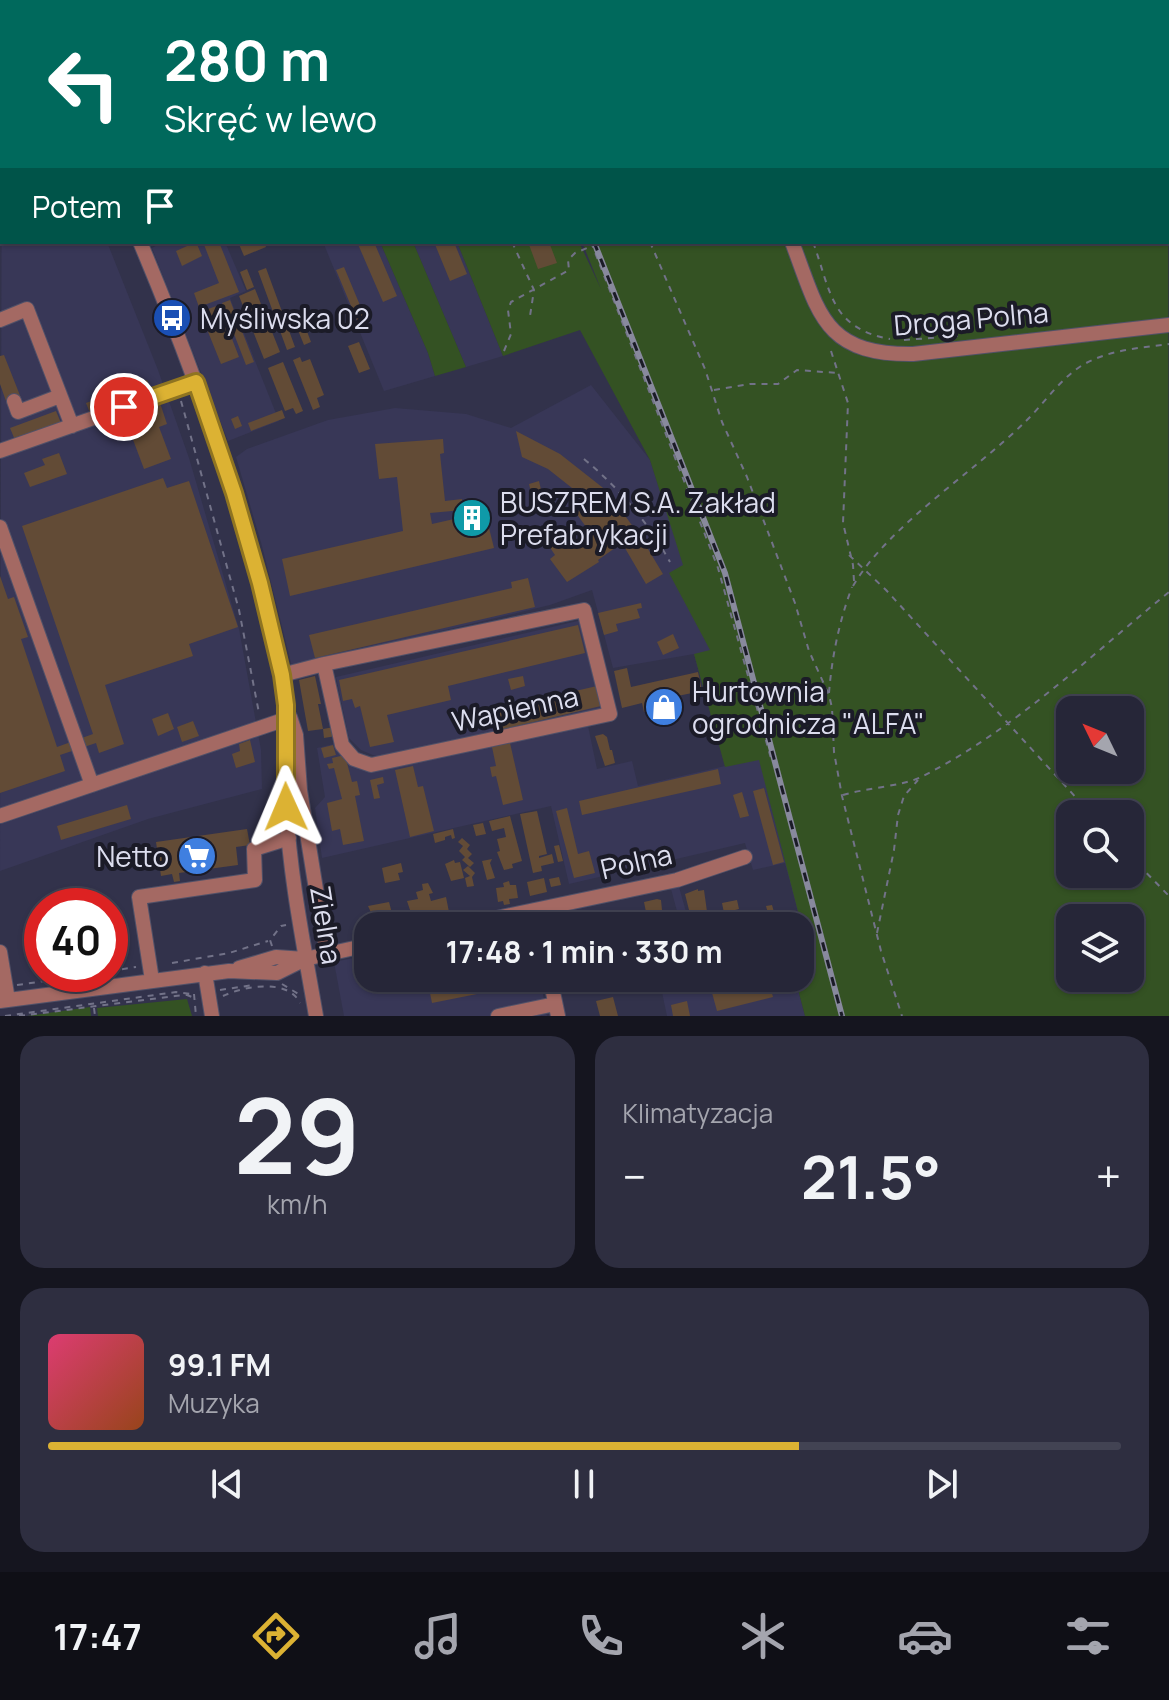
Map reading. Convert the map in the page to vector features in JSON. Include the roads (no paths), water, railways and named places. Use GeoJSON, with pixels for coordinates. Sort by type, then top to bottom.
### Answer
{"type":"FeatureCollection","features":[{"type":"Feature","properties":{"kind":"street","name":"Zielna"},"geometry":{"type":"LineString","coordinates":[[141,244],[196,382],[234,493],[282,675],[286,712],[289,838],[295,905],[312,1010]]}},
{"type":"Feature","properties":{"kind":"street","name":"Droga Polna"},"geometry":{"type":"LineString","coordinates":[[793,244],[827,324],[839,338],[870,351],[927,353],[1169,325]]}},
{"type":"Feature","properties":{"kind":"street"},"geometry":{"type":"LineString","coordinates":[[0,320],[27,309],[72,426]]}},
{"type":"Feature","properties":{"kind":"street"},"geometry":{"type":"LineString","coordinates":[[0,451],[196,382]]}},
{"type":"Feature","properties":{"kind":"street"},"geometry":{"type":"LineString","coordinates":[[14,401],[18,412],[60,396]]}},
{"type":"Feature","properties":{"kind":"street"},"geometry":{"type":"LineString","coordinates":[[0,527],[92,785]]}},
{"type":"Feature","properties":{"kind":"street","name":"Wapienna"},"geometry":{"type":"LineString","coordinates":[[282,675],[324,664],[584,610],[610,714],[371,765],[354,759],[342,745],[324,664]]}},
{"type":"Feature","properties":{"kind":"street"},"geometry":{"type":"LineString","coordinates":[[0,816],[262,727],[286,712],[296,735],[300,790],[324,939]]}},
{"type":"Feature","properties":{"kind":"street"},"geometry":{"type":"LineString","coordinates":[[152,980],[139,897],[255,880],[254,849],[289,838]]}},
{"type":"Feature","properties":{"kind":"street","name":"Polna"},"geometry":{"type":"LineString","coordinates":[[528,912],[677,880],[745,857]]}},
{"type":"Feature","properties":{"kind":"street"},"geometry":{"type":"LineString","coordinates":[[0,952],[5,996],[205,973],[277,973],[305,959],[354,948]]}},
{"type":"Feature","properties":{"kind":"street"},"geometry":{"type":"LineString","coordinates":[[205,973],[212,1016]]}},
{"type":"Feature","properties":{"kind":"street"},"geometry":{"type":"LineString","coordinates":[[498,1016],[556,1010]]}},
{"type":"Feature","properties":{"kind":"railway"},"geometry":{"type":"LineString","coordinates":[[595,244],[725,573],[842,1016]]}},
{"type":"Feature","properties":{"kind":"place","name":"Myśliwska 02"},"geometry":{"type":"Point","coordinates":[172,318]}},
{"type":"Feature","properties":{"kind":"place","name":"BUSZREM S.A. Zakład Prefabrykacji"},"geometry":{"type":"Point","coordinates":[472,518]}},
{"type":"Feature","properties":{"kind":"place","name":"Hurtownia ogrodnicza \"ALFA\""},"geometry":{"type":"Point","coordinates":[664,707]}},
{"type":"Feature","properties":{"kind":"place","name":"Netto"},"geometry":{"type":"Point","coordinates":[197,856]}}]}
